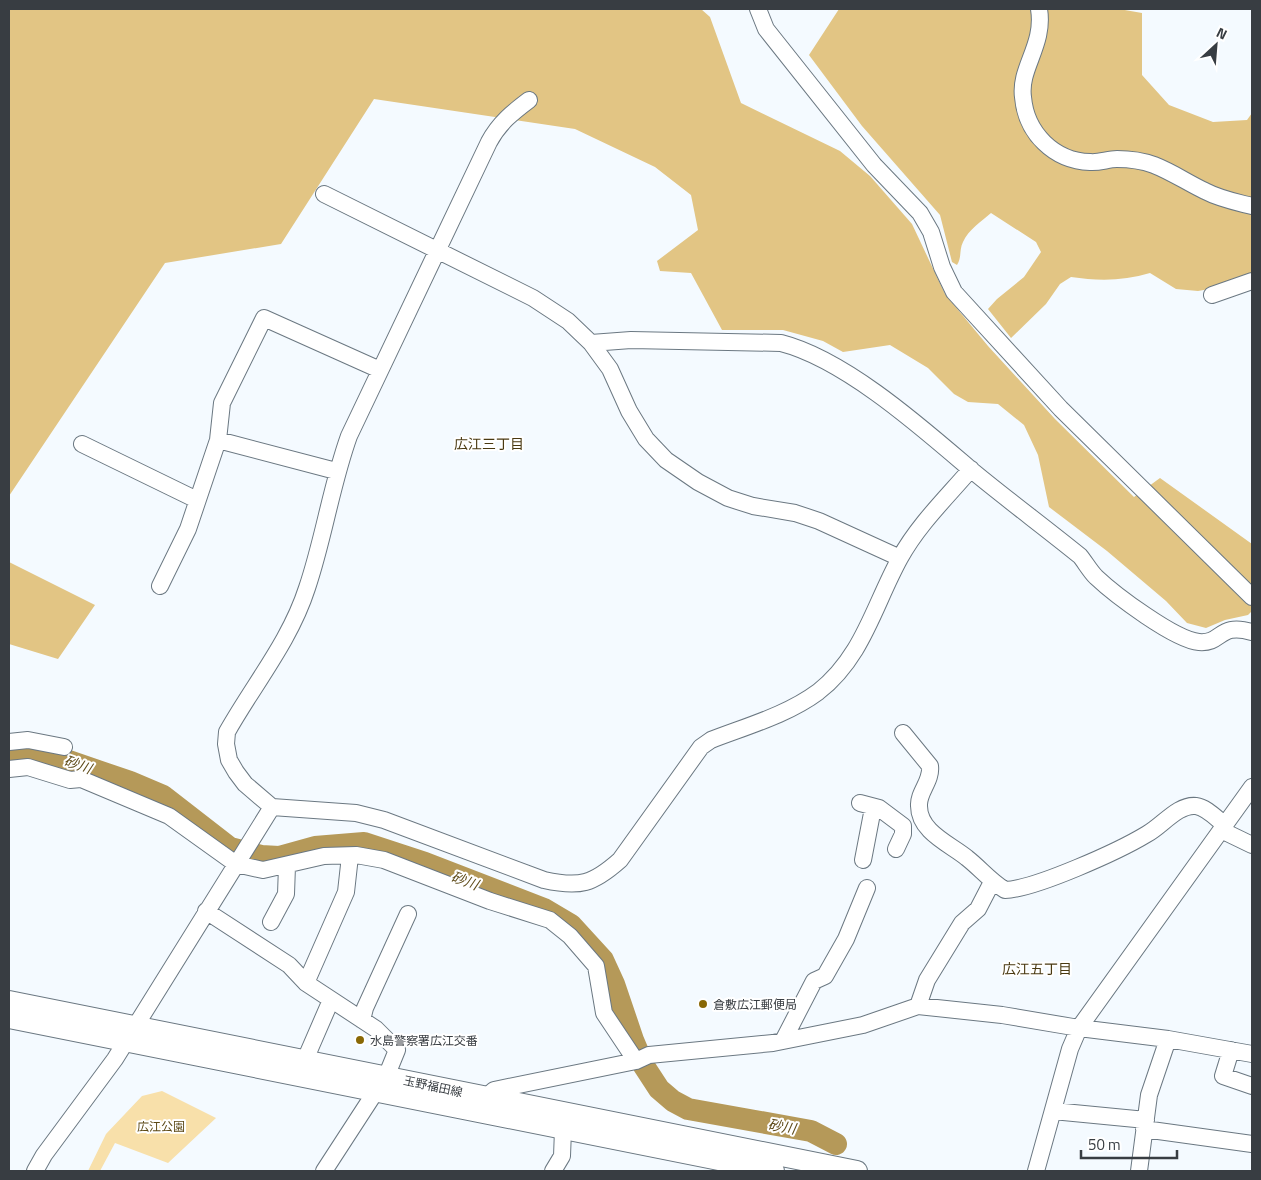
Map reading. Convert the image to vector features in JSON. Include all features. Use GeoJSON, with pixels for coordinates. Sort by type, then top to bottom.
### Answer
{"type":"FeatureCollection","features":[{"type":"Feature","properties":{"kind":"main road","name":"玉野福田線"},"geometry":{"type":"LineString","coordinates":[[9,1001],[130,1034],[381,1084],[563,1130],[773,1171]]}},
{"type":"Feature","properties":{"kind":"main road","name":"玉野福田線"},"geometry":{"type":"LineString","coordinates":[[9,1018],[305,1060],[381,1084],[486,1097],[858,1171]]}},
{"type":"Feature","properties":{"kind":"street"},"geometry":{"type":"LineString","coordinates":[[758,9],[766,29],[874,165],[920,213],[931,232],[942,268],[954,292],[1062,409],[1252,597]]}},
{"type":"Feature","properties":{"kind":"street"},"geometry":{"type":"LineString","coordinates":[[1039,9],[1039,37],[1026,75],[1022,95],[1025,112],[1042,142],[1056,153],[1072,159],[1091,162],[1127,160],[1153,165],[1204,191],[1229,201],[1252,206]]}},
{"type":"Feature","properties":{"kind":"street"},"geometry":{"type":"LineString","coordinates":[[529,100],[497,128],[348,436],[336,471],[307,589],[281,647],[227,732],[226,744],[229,760],[236,772],[245,784],[272,807],[356,813],[384,820],[544,880],[567,885],[589,882],[605,873],[620,860],[702,747],[711,740],[792,708],[818,692],[850,660],[865,636],[900,558],[917,531],[971,469]]}},
{"type":"Feature","properties":{"kind":"street"},"geometry":{"type":"LineString","coordinates":[[324,194],[533,298],[568,321],[591,343],[610,369],[629,411],[646,439],[666,460],[698,482],[728,498],[753,506],[795,513],[819,521],[900,558]]}},
{"type":"Feature","properties":{"kind":"street"},"geometry":{"type":"LineString","coordinates":[[1212,295],[1252,281]]}},
{"type":"Feature","properties":{"kind":"street"},"geometry":{"type":"LineString","coordinates":[[160,586],[188,529],[198,500],[218,440],[222,403],[264,318],[380,370]]}},
{"type":"Feature","properties":{"kind":"street"},"geometry":{"type":"LineString","coordinates":[[591,343],[631,340],[781,343],[805,349],[850,376],[922,428],[1080,556],[1096,576],[1151,618],[1179,636],[1200,642],[1215,640],[1226,630],[1239,628],[1252,632]]}},
{"type":"Feature","properties":{"kind":"street"},"geometry":{"type":"LineString","coordinates":[[218,440],[336,471]]}},
{"type":"Feature","properties":{"kind":"street"},"geometry":{"type":"LineString","coordinates":[[82,444],[198,500]]}},
{"type":"Feature","properties":{"kind":"street"},"geometry":{"type":"LineString","coordinates":[[902,733],[930,766],[931,773],[919,801],[923,820],[948,846],[967,858],[992,882],[1005,890],[1063,873],[1148,834],[1183,809],[1195,806],[1202,808],[1223,828],[1252,845]]}},
{"type":"Feature","properties":{"kind":"street"},"geometry":{"type":"LineString","coordinates":[[9,742],[28,740],[64,747]]}},
{"type":"Feature","properties":{"kind":"street"},"geometry":{"type":"LineString","coordinates":[[9,769],[28,767],[70,780],[81,779],[169,816],[236,864],[263,870],[324,856],[350,856],[384,860],[482,899],[550,920],[570,936],[596,966],[604,1013],[642,1058]]}},
{"type":"Feature","properties":{"kind":"street"},"geometry":{"type":"LineString","coordinates":[[1036,1171],[1070,1049],[1079,1028],[1252,787]]}},
{"type":"Feature","properties":{"kind":"street"},"geometry":{"type":"LineString","coordinates":[[863,860],[867,805],[879,808],[892,815],[903,826],[904,834],[896,849]]}},
{"type":"Feature","properties":{"kind":"street"},"geometry":{"type":"LineString","coordinates":[[35,1171],[130,1034],[272,807]]}},
{"type":"Feature","properties":{"kind":"street"},"geometry":{"type":"LineString","coordinates":[[903,826],[923,820]]}},
{"type":"Feature","properties":{"kind":"street"},"geometry":{"type":"LineString","coordinates":[[306,983],[346,892],[350,856]]}},
{"type":"Feature","properties":{"kind":"street"},"geometry":{"type":"LineString","coordinates":[[271,922],[286,894],[287,866]]}},
{"type":"Feature","properties":{"kind":"street"},"geometry":{"type":"LineString","coordinates":[[918,1006],[927,980],[962,923],[978,909],[992,882]]}},
{"type":"Feature","properties":{"kind":"street"},"geometry":{"type":"LineString","coordinates":[[783,1041],[814,981],[825,976],[846,938],[867,888]]}},
{"type":"Feature","properties":{"kind":"street"},"geometry":{"type":"LineString","coordinates":[[206,911],[289,965],[306,983],[376,1029],[397,1050],[381,1084],[324,1171]]}},
{"type":"Feature","properties":{"kind":"street"},"geometry":{"type":"LineString","coordinates":[[362,1020],[365,1008],[408,914]]}},
{"type":"Feature","properties":{"kind":"street"},"geometry":{"type":"LineString","coordinates":[[305,1060],[331,1000]]}},
{"type":"Feature","properties":{"kind":"street"},"geometry":{"type":"LineString","coordinates":[[486,1097],[496,1089],[642,1058],[783,1041],[863,1025],[918,1006],[1002,1015],[1079,1028],[1168,1039],[1252,1054]]}},
{"type":"Feature","properties":{"kind":"street"},"geometry":{"type":"LineString","coordinates":[[1139,1171],[1149,1095],[1168,1039]]}},
{"type":"Feature","properties":{"kind":"street"},"geometry":{"type":"LineString","coordinates":[[1231,1050],[1223,1076],[1252,1086]]}},
{"type":"Feature","properties":{"kind":"street"},"geometry":{"type":"LineString","coordinates":[[1054,1111],[1145,1124],[1252,1144]]}},
{"type":"Feature","properties":{"kind":"street"},"geometry":{"type":"LineString","coordinates":[[553,1171],[562,1156],[563,1130]]}},
{"type":"Feature","properties":{"kind":"green space","name":"広江公園"},"geometry":{"type":"Polygon","coordinates":[[[162,1091],[216,1118],[168,1163],[115,1143],[100,1171],[88,1171],[106,1134],[142,1096],[162,1091]]]}},
{"type":"Feature","properties":{"kind":"shaded area"},"geometry":{"type":"Polygon","coordinates":[[[9,9],[701,9],[710,17],[741,103],[840,151],[870,176],[912,224],[945,294],[988,346],[1055,419],[1134,497],[1160,478],[1252,544],[1252,611],[1248,615],[1225,620],[1206,628],[1187,623],[1166,601],[1107,551],[1049,507],[1038,455],[1024,425],[998,404],[968,402],[954,394],[928,368],[890,345],[843,352],[823,341],[783,330],[722,330],[691,273],[660,271],[657,261],[698,230],[691,195],[655,167],[575,129],[374,99],[281,244],[165,263],[9,496],[9,9]]]}},
{"type":"Feature","properties":{"kind":"shaded area"},"geometry":{"type":"Polygon","coordinates":[[[839,9],[1119,9],[1142,13],[1142,75],[1169,105],[1213,122],[1247,120],[1252,113],[1252,290],[1215,288],[1198,291],[1176,289],[1150,273],[1111,280],[1071,277],[1060,284],[1046,304],[1011,338],[988,309],[1024,277],[1041,252],[1036,242],[991,213],[965,238],[957,265],[952,262],[940,215],[862,126],[809,55],[839,9]]]}},
{"type":"Feature","properties":{"kind":"shaded area"},"geometry":{"type":"Polygon","coordinates":[[[9,562],[95,605],[58,659],[9,644],[9,562]]]}},
{"type":"Feature","properties":{"kind":"waterway","name":"砂川"},"geometry":{"type":"LineString","coordinates":[[9,753],[26,750],[51,755],[130,782],[163,796],[230,848],[261,856],[279,857],[315,847],[364,843],[425,863],[544,909],[571,925],[603,960],[614,984],[644,1066],[659,1089],[673,1101],[688,1109],[811,1131],[836,1144]]}},
{"type":"Feature","properties":{"kind":"place","name":"倉敷広江郵便局"},"geometry":{"type":"Point","coordinates":[703,1004]}},
{"type":"Feature","properties":{"kind":"place","name":"水島警察署広江交番"},"geometry":{"type":"Point","coordinates":[360,1040]}},
{"type":"Feature","properties":{"kind":"district","name":"広江三丁目"},"geometry":{"type":"Point","coordinates":[489,443]}},
{"type":"Feature","properties":{"kind":"district","name":"広江五丁目"},"geometry":{"type":"Point","coordinates":[1037,968]}}]}
